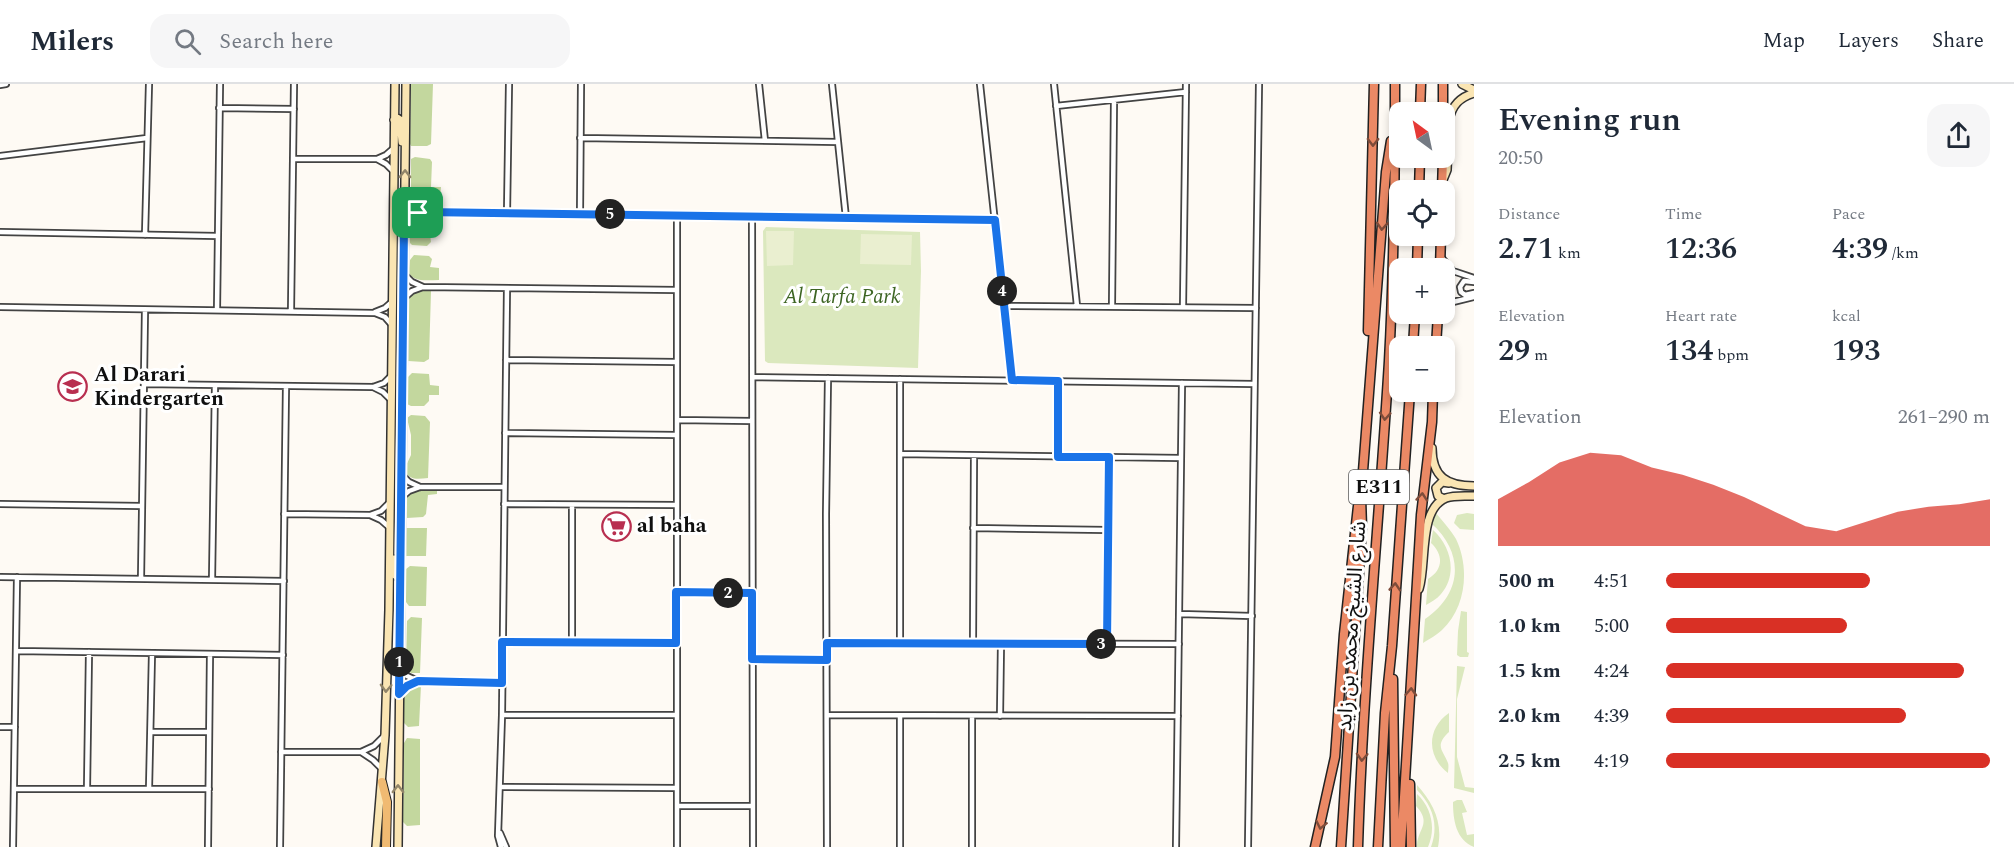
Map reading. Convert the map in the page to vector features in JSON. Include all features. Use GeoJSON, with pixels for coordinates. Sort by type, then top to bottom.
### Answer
{"type":"FeatureCollection","features":[{"type":"Feature","properties":{"kind":"highway"},"geometry":{"type":"LineString","coordinates":[[1371,358],[1368,321],[1374,84]]}},
{"type":"Feature","properties":{"kind":"highway","name":"شارع الشيخ محمد بن زايد"},"geometry":{"type":"LineString","coordinates":[[1395,84],[1395,102]]}},
{"type":"Feature","properties":{"kind":"highway"},"geometry":{"type":"LineString","coordinates":[[1420,102],[1421,84]]}},
{"type":"Feature","properties":{"kind":"highway"},"geometry":{"type":"LineString","coordinates":[[1443,84],[1443,102]]}},
{"type":"Feature","properties":{"kind":"highway"},"geometry":{"type":"LineString","coordinates":[[1341,847],[1362,526],[1361,497],[1389,157]]}},
{"type":"Feature","properties":{"kind":"highway","name":"شارع الشيخ محمد بن زايد"},"geometry":{"type":"LineString","coordinates":[[1358,847],[1368,643],[1389,361],[1395,229],[1395,168]]}},
{"type":"Feature","properties":{"kind":"highway"},"geometry":{"type":"LineString","coordinates":[[1443,168],[1443,180]]}},
{"type":"Feature","properties":{"kind":"highway"},"geometry":{"type":"LineString","coordinates":[[1441,246],[1441,256]]}},
{"type":"Feature","properties":{"kind":"highway","name":"شارع الشيخ محمد بن زايد"},"geometry":{"type":"LineString","coordinates":[[1378,847],[1385,713],[1409,402]]}},
{"type":"Feature","properties":{"kind":"highway"},"geometry":{"type":"LineString","coordinates":[[1401,847],[1425,467],[1433,402]]}},
{"type":"Feature","properties":{"kind":"highway"},"geometry":{"type":"LineString","coordinates":[[1315,847],[1335,757],[1344,626],[1356,516],[1361,497]]}},
{"type":"Feature","properties":{"kind":"highway"},"geometry":{"type":"LineString","coordinates":[[1392,646],[1395,847]]}},
{"type":"Feature","properties":{"kind":"highway"},"geometry":{"type":"LineString","coordinates":[[1407,771],[1411,789],[1411,847]]}},
{"type":"Feature","properties":{"kind":"main road"},"geometry":{"type":"LineString","coordinates":[[376,847],[385,735],[390,533],[395,84]]}},
{"type":"Feature","properties":{"kind":"main road"},"geometry":{"type":"LineString","coordinates":[[398,847],[406,84]]}},
{"type":"Feature","properties":{"kind":"main road"},"geometry":{"type":"LineString","coordinates":[[1443,180],[1448,170],[1450,112],[1459,100],[1474,92],[1462,84]]}},
{"type":"Feature","properties":{"kind":"main road"},"geometry":{"type":"LineString","coordinates":[[394,120],[397,118],[400,120],[401,139],[405,150]]}},
{"type":"Feature","properties":{"kind":"main road"},"geometry":{"type":"LineString","coordinates":[[1432,422],[1434,463],[1437,471],[1449,483]]}},
{"type":"Feature","properties":{"kind":"main road"},"geometry":{"type":"LineString","coordinates":[[1444,499],[1438,496],[1436,488],[1442,482],[1474,486]]}},
{"type":"Feature","properties":{"kind":"main road"},"geometry":{"type":"LineString","coordinates":[[1416,594],[1423,574],[1429,514],[1444,499],[1474,496]]}},
{"type":"Feature","properties":{"kind":"main road"},"geometry":{"type":"LineString","coordinates":[[390,533],[394,546],[394,574],[400,579]]}},
{"type":"Feature","properties":{"kind":"main road"},"geometry":{"type":"LineString","coordinates":[[382,782],[387,802],[386,847]]}},
{"type":"Feature","properties":{"kind":"street"},"geometry":{"type":"LineString","coordinates":[[0,85],[6,84]]}},
{"type":"Feature","properties":{"kind":"street"},"geometry":{"type":"LineString","coordinates":[[145,235],[148,84]]}},
{"type":"Feature","properties":{"kind":"street"},"geometry":{"type":"LineString","coordinates":[[217,310],[220,84]]}},
{"type":"Feature","properties":{"kind":"street"},"geometry":{"type":"LineString","coordinates":[[291,311],[294,84]]}},
{"type":"Feature","properties":{"kind":"street"},"geometry":{"type":"LineString","coordinates":[[507,213],[509,84]]}},
{"type":"Feature","properties":{"kind":"street"},"geometry":{"type":"LineString","coordinates":[[580,214],[581,84]]}},
{"type":"Feature","properties":{"kind":"street"},"geometry":{"type":"LineString","coordinates":[[759,84],[765,141]]}},
{"type":"Feature","properties":{"kind":"street"},"geometry":{"type":"LineString","coordinates":[[832,84],[846,218]]}},
{"type":"Feature","properties":{"kind":"street"},"geometry":{"type":"LineString","coordinates":[[980,84],[1012,380]]}},
{"type":"Feature","properties":{"kind":"street"},"geometry":{"type":"LineString","coordinates":[[1054,84],[1077,306]]}},
{"type":"Feature","properties":{"kind":"street"},"geometry":{"type":"LineString","coordinates":[[1183,307],[1186,84]]}},
{"type":"Feature","properties":{"kind":"street"},"geometry":{"type":"LineString","coordinates":[[1248,847],[1259,84]]}},
{"type":"Feature","properties":{"kind":"street"},"geometry":{"type":"LineString","coordinates":[[1056,106],[1186,92]]}},
{"type":"Feature","properties":{"kind":"street"},"geometry":{"type":"LineString","coordinates":[[1112,306],[1114,100]]}},
{"type":"Feature","properties":{"kind":"street"},"geometry":{"type":"LineString","coordinates":[[219,108],[294,109]]}},
{"type":"Feature","properties":{"kind":"street"},"geometry":{"type":"LineString","coordinates":[[0,156],[147,138]]}},
{"type":"Feature","properties":{"kind":"street"},"geometry":{"type":"LineString","coordinates":[[580,138],[838,142]]}},
{"type":"Feature","properties":{"kind":"street"},"geometry":{"type":"LineString","coordinates":[[293,159],[377,159],[394,148]]}},
{"type":"Feature","properties":{"kind":"street"},"geometry":{"type":"LineString","coordinates":[[377,159],[394,172]]}},
{"type":"Feature","properties":{"kind":"street"},"geometry":{"type":"LineString","coordinates":[[405,199],[413,207],[424,212]]}},
{"type":"Feature","properties":{"kind":"street"},"geometry":{"type":"LineString","coordinates":[[404,224],[413,216],[424,212],[995,220]]}},
{"type":"Feature","properties":{"kind":"street"},"geometry":{"type":"LineString","coordinates":[[677,215],[677,847]]}},
{"type":"Feature","properties":{"kind":"street"},"geometry":{"type":"LineString","coordinates":[[752,216],[753,847]]}},
{"type":"Feature","properties":{"kind":"street"},"geometry":{"type":"LineString","coordinates":[[0,232],[218,236]]}},
{"type":"Feature","properties":{"kind":"street"},"geometry":{"type":"LineString","coordinates":[[1441,256],[1453,271],[1474,280]]}},
{"type":"Feature","properties":{"kind":"street"},"geometry":{"type":"LineString","coordinates":[[404,274],[412,282],[423,287]]}},
{"type":"Feature","properties":{"kind":"street"},"geometry":{"type":"LineString","coordinates":[[1474,280],[1464,281],[1460,287],[1461,292],[1474,295]]}},
{"type":"Feature","properties":{"kind":"street"},"geometry":{"type":"LineString","coordinates":[[404,298],[412,291],[423,287],[677,290]]}},
{"type":"Feature","properties":{"kind":"street"},"geometry":{"type":"LineString","coordinates":[[501,847],[498,836],[502,715],[507,288]]}},
{"type":"Feature","properties":{"kind":"street"},"geometry":{"type":"LineString","coordinates":[[1455,301],[1474,295]]}},
{"type":"Feature","properties":{"kind":"street"},"geometry":{"type":"LineString","coordinates":[[375,313],[393,301]]}},
{"type":"Feature","properties":{"kind":"street"},"geometry":{"type":"LineString","coordinates":[[1004,306],[1256,308]]}},
{"type":"Feature","properties":{"kind":"street"},"geometry":{"type":"LineString","coordinates":[[0,308],[375,313],[385,317],[393,325]]}},
{"type":"Feature","properties":{"kind":"street"},"geometry":{"type":"LineString","coordinates":[[141,579],[145,309]]}},
{"type":"Feature","properties":{"kind":"street"},"geometry":{"type":"LineString","coordinates":[[506,360],[677,362]]}},
{"type":"Feature","properties":{"kind":"street"},"geometry":{"type":"LineString","coordinates":[[144,384],[373,387],[384,383],[392,375]]}},
{"type":"Feature","properties":{"kind":"street"},"geometry":{"type":"LineString","coordinates":[[753,377],[1254,384]]}},
{"type":"Feature","properties":{"kind":"street"},"geometry":{"type":"LineString","coordinates":[[827,847],[828,378]]}},
{"type":"Feature","properties":{"kind":"street"},"geometry":{"type":"LineString","coordinates":[[900,379],[900,643]]}},
{"type":"Feature","properties":{"kind":"street"},"geometry":{"type":"LineString","coordinates":[[1058,381],[1058,457]]}},
{"type":"Feature","properties":{"kind":"street"},"geometry":{"type":"LineString","coordinates":[[1176,847],[1182,383]]}},
{"type":"Feature","properties":{"kind":"street"},"geometry":{"type":"LineString","coordinates":[[212,580],[215,385]]}},
{"type":"Feature","properties":{"kind":"street"},"geometry":{"type":"LineString","coordinates":[[280,847],[286,386]]}},
{"type":"Feature","properties":{"kind":"street"},"geometry":{"type":"LineString","coordinates":[[373,387],[392,400]]}},
{"type":"Feature","properties":{"kind":"street"},"geometry":{"type":"LineString","coordinates":[[677,420],[752,421]]}},
{"type":"Feature","properties":{"kind":"street"},"geometry":{"type":"LineString","coordinates":[[505,433],[677,435]]}},
{"type":"Feature","properties":{"kind":"street"},"geometry":{"type":"LineString","coordinates":[[900,454],[1181,459]]}},
{"type":"Feature","properties":{"kind":"street"},"geometry":{"type":"LineString","coordinates":[[973,643],[974,456]]}},
{"type":"Feature","properties":{"kind":"street"},"geometry":{"type":"LineString","coordinates":[[1107,644],[1109,457]]}},
{"type":"Feature","properties":{"kind":"street"},"geometry":{"type":"LineString","coordinates":[[401,473],[409,482],[420,487]]}},
{"type":"Feature","properties":{"kind":"street"},"geometry":{"type":"LineString","coordinates":[[401,498],[409,490],[420,487],[504,487]]}},
{"type":"Feature","properties":{"kind":"street"},"geometry":{"type":"LineString","coordinates":[[284,514],[370,515],[381,511],[390,502]]}},
{"type":"Feature","properties":{"kind":"street"},"geometry":{"type":"LineString","coordinates":[[0,504],[142,506]]}},
{"type":"Feature","properties":{"kind":"street"},"geometry":{"type":"LineString","coordinates":[[504,504],[676,505]]}},
{"type":"Feature","properties":{"kind":"street"},"geometry":{"type":"LineString","coordinates":[[572,505],[572,643]]}},
{"type":"Feature","properties":{"kind":"street"},"geometry":{"type":"LineString","coordinates":[[370,515],[381,520],[390,533]]}},
{"type":"Feature","properties":{"kind":"street"},"geometry":{"type":"LineString","coordinates":[[973,528],[1108,530]]}},
{"type":"Feature","properties":{"kind":"street"},"geometry":{"type":"LineString","coordinates":[[0,577],[284,581]]}},
{"type":"Feature","properties":{"kind":"street"},"geometry":{"type":"LineString","coordinates":[[13,847],[17,578]]}},
{"type":"Feature","properties":{"kind":"street"},"geometry":{"type":"LineString","coordinates":[[676,592],[752,593]]}},
{"type":"Feature","properties":{"kind":"street"},"geometry":{"type":"LineString","coordinates":[[1179,614],[1252,616]]}},
{"type":"Feature","properties":{"kind":"street"},"geometry":{"type":"LineString","coordinates":[[502,642],[676,643]]}},
{"type":"Feature","properties":{"kind":"street"},"geometry":{"type":"LineString","coordinates":[[827,643],[1179,644]]}},
{"type":"Feature","properties":{"kind":"street"},"geometry":{"type":"LineString","coordinates":[[1000,643],[1000,716]]}},
{"type":"Feature","properties":{"kind":"street"},"geometry":{"type":"LineString","coordinates":[[16,651],[283,655]]}},
{"type":"Feature","properties":{"kind":"street"},"geometry":{"type":"LineString","coordinates":[[87,789],[89,652]]}},
{"type":"Feature","properties":{"kind":"street"},"geometry":{"type":"LineString","coordinates":[[149,789],[152,653]]}},
{"type":"Feature","properties":{"kind":"street"},"geometry":{"type":"LineString","coordinates":[[208,847],[210,654]]}},
{"type":"Feature","properties":{"kind":"street"},"geometry":{"type":"LineString","coordinates":[[752,659],[827,660]]}},
{"type":"Feature","properties":{"kind":"street"},"geometry":{"type":"LineString","coordinates":[[399,667],[407,676],[418,681],[502,683]]}},
{"type":"Feature","properties":{"kind":"street"},"geometry":{"type":"LineString","coordinates":[[399,694],[407,686],[418,681]]}},
{"type":"Feature","properties":{"kind":"street"},"geometry":{"type":"LineString","coordinates":[[502,715],[677,715]]}},
{"type":"Feature","properties":{"kind":"street"},"geometry":{"type":"LineString","coordinates":[[827,715],[1178,716]]}},
{"type":"Feature","properties":{"kind":"street"},"geometry":{"type":"LineString","coordinates":[[900,716],[900,847]]}},
{"type":"Feature","properties":{"kind":"street"},"geometry":{"type":"LineString","coordinates":[[972,716],[972,847]]}},
{"type":"Feature","properties":{"kind":"street"},"geometry":{"type":"LineString","coordinates":[[0,727],[15,727]]}},
{"type":"Feature","properties":{"kind":"street"},"geometry":{"type":"LineString","coordinates":[[151,732],[209,732]]}},
{"type":"Feature","properties":{"kind":"street"},"geometry":{"type":"LineString","coordinates":[[281,752],[361,752],[374,746],[385,735]]}},
{"type":"Feature","properties":{"kind":"street"},"geometry":{"type":"LineString","coordinates":[[361,752],[383,771]]}},
{"type":"Feature","properties":{"kind":"street"},"geometry":{"type":"LineString","coordinates":[[500,787],[677,788]]}},
{"type":"Feature","properties":{"kind":"street"},"geometry":{"type":"LineString","coordinates":[[14,789],[209,789]]}},
{"type":"Feature","properties":{"kind":"street"},"geometry":{"type":"LineString","coordinates":[[677,806],[752,806]]}},
{"type":"Feature","properties":{"kind":"street"},"geometry":{"type":"LineString","coordinates":[[499,828],[506,847]]}},
{"type":"Feature","properties":{"kind":"green space"},"geometry":{"type":"Polygon","coordinates":[[[411,84],[433,84],[431,144],[427,146],[411,146],[410,144],[411,84]]]}},
{"type":"Feature","properties":{"kind":"green space"},"geometry":{"type":"Polygon","coordinates":[[[415,157],[430,159],[432,162],[431,187],[441,187],[439,208],[418,206],[411,200],[411,159],[415,157]]]}},
{"type":"Feature","properties":{"kind":"green space"},"geometry":{"type":"Polygon","coordinates":[[[417,218],[439,218],[438,234],[430,234],[431,242],[427,246],[410,243],[410,230],[407,228],[410,222],[417,218]]]}},
{"type":"Feature","properties":{"kind":"green space","name":"Al Tarfa Park"},"geometry":{"type":"Polygon","coordinates":[[[766,227],[920,232],[918,368],[768,363],[765,361],[763,231],[766,227]]]}},
{"type":"Feature","properties":{"kind":"green space"},"geometry":{"type":"Polygon","coordinates":[[[766,231],[794,231],[793,265],[767,266],[766,231]]]}},
{"type":"Feature","properties":{"kind":"green space"},"geometry":{"type":"Polygon","coordinates":[[[861,234],[912,235],[911,265],[860,264],[861,234]]]}},
{"type":"Feature","properties":{"kind":"green space"},"geometry":{"type":"Polygon","coordinates":[[[414,255],[429,256],[432,259],[430,267],[439,268],[439,280],[420,280],[410,274],[407,270],[414,255]]]}},
{"type":"Feature","properties":{"kind":"green space"},"geometry":{"type":"Polygon","coordinates":[[[415,291],[431,291],[429,359],[424,362],[408,361],[409,306],[406,301],[415,291]]]}},
{"type":"Feature","properties":{"kind":"green space"},"geometry":{"type":"Polygon","coordinates":[[[412,373],[429,374],[430,385],[439,386],[439,395],[429,395],[429,401],[424,406],[407,404],[408,377],[412,373]]]}},
{"type":"Feature","properties":{"kind":"green space"},"geometry":{"type":"Polygon","coordinates":[[[411,415],[425,416],[430,422],[428,478],[412,478],[404,470],[411,455],[411,435],[407,418],[411,415]]]}},
{"type":"Feature","properties":{"kind":"green space"},"geometry":{"type":"Polygon","coordinates":[[[414,490],[437,490],[437,494],[428,495],[426,514],[423,517],[407,518],[407,504],[404,503],[404,499],[414,490]]]}},
{"type":"Feature","properties":{"kind":"green space"},"geometry":{"type":"Polygon","coordinates":[[[1436,513],[1456,539],[1463,562],[1463,587],[1461,599],[1450,621],[1440,632],[1423,643],[1425,619],[1446,598],[1455,573],[1450,548],[1432,524],[1436,513]]]}},
{"type":"Feature","properties":{"kind":"green space"},"geometry":{"type":"Polygon","coordinates":[[[1474,514],[1474,530],[1460,529],[1454,523],[1457,515],[1474,514]]]}},
{"type":"Feature","properties":{"kind":"green space"},"geometry":{"type":"Polygon","coordinates":[[[406,528],[427,528],[426,556],[406,556],[406,528]]]}},
{"type":"Feature","properties":{"kind":"green space"},"geometry":{"type":"Polygon","coordinates":[[[1433,530],[1448,552],[1451,569],[1441,594],[1426,605],[1428,579],[1437,571],[1440,562],[1438,552],[1431,543],[1433,530]]]}},
{"type":"Feature","properties":{"kind":"green space"},"geometry":{"type":"Polygon","coordinates":[[[410,566],[427,567],[426,606],[409,606],[406,602],[406,569],[410,566]]]}},
{"type":"Feature","properties":{"kind":"green space"},"geometry":{"type":"Polygon","coordinates":[[[1461,611],[1467,612],[1468,657],[1457,655],[1461,611]]]}},
{"type":"Feature","properties":{"kind":"green space"},"geometry":{"type":"Polygon","coordinates":[[[411,617],[422,618],[420,673],[411,673],[406,669],[407,621],[411,617]]]}},
{"type":"Feature","properties":{"kind":"green space"},"geometry":{"type":"Polygon","coordinates":[[[1457,666],[1465,667],[1457,699],[1457,757],[1465,787],[1474,788],[1474,793],[1454,788],[1457,666]]]}},
{"type":"Feature","properties":{"kind":"green space"},"geometry":{"type":"Polygon","coordinates":[[[415,684],[421,685],[419,726],[408,727],[404,723],[404,700],[401,695],[404,689],[415,684]]]}},
{"type":"Feature","properties":{"kind":"green space"},"geometry":{"type":"Polygon","coordinates":[[[1449,713],[1449,732],[1441,745],[1448,763],[1448,773],[1436,759],[1432,742],[1436,726],[1449,713]]]}},
{"type":"Feature","properties":{"kind":"green space"},"geometry":{"type":"Polygon","coordinates":[[[407,738],[420,739],[420,825],[407,826],[403,822],[404,743],[407,738]]]}},
{"type":"Feature","properties":{"kind":"green space"},"geometry":{"type":"Polygon","coordinates":[[[1417,785],[1428,799],[1438,821],[1438,847],[1431,847],[1434,831],[1433,816],[1423,796],[1417,790],[1417,785]]]}},
{"type":"Feature","properties":{"kind":"green space"},"geometry":{"type":"Polygon","coordinates":[[[1417,794],[1426,806],[1431,819],[1432,833],[1428,847],[1417,847],[1424,822],[1416,806],[1417,794]]]}},
{"type":"Feature","properties":{"kind":"green space"},"geometry":{"type":"Polygon","coordinates":[[[1462,800],[1467,812],[1462,813],[1467,835],[1474,834],[1474,847],[1463,840],[1457,829],[1453,802],[1462,800]]]}},
{"type":"Feature","properties":{"kind":"place","name":"Al Darari Kindergarten"},"geometry":{"type":"Point","coordinates":[73,387]}},
{"type":"Feature","properties":{"kind":"place","name":"al baha"},"geometry":{"type":"Point","coordinates":[616,526]}},
{"type":"Feature","properties":{"kind":"route"},"geometry":{"type":"LineString","coordinates":[[418,213],[995,220],[1012,380],[1058,381],[1058,457],[1109,457],[1107,644],[827,643],[827,660],[752,659],[752,593],[676,592],[676,643],[502,642],[502,683],[418,681],[407,686],[399,694],[404,224],[418,213]]}}]}
